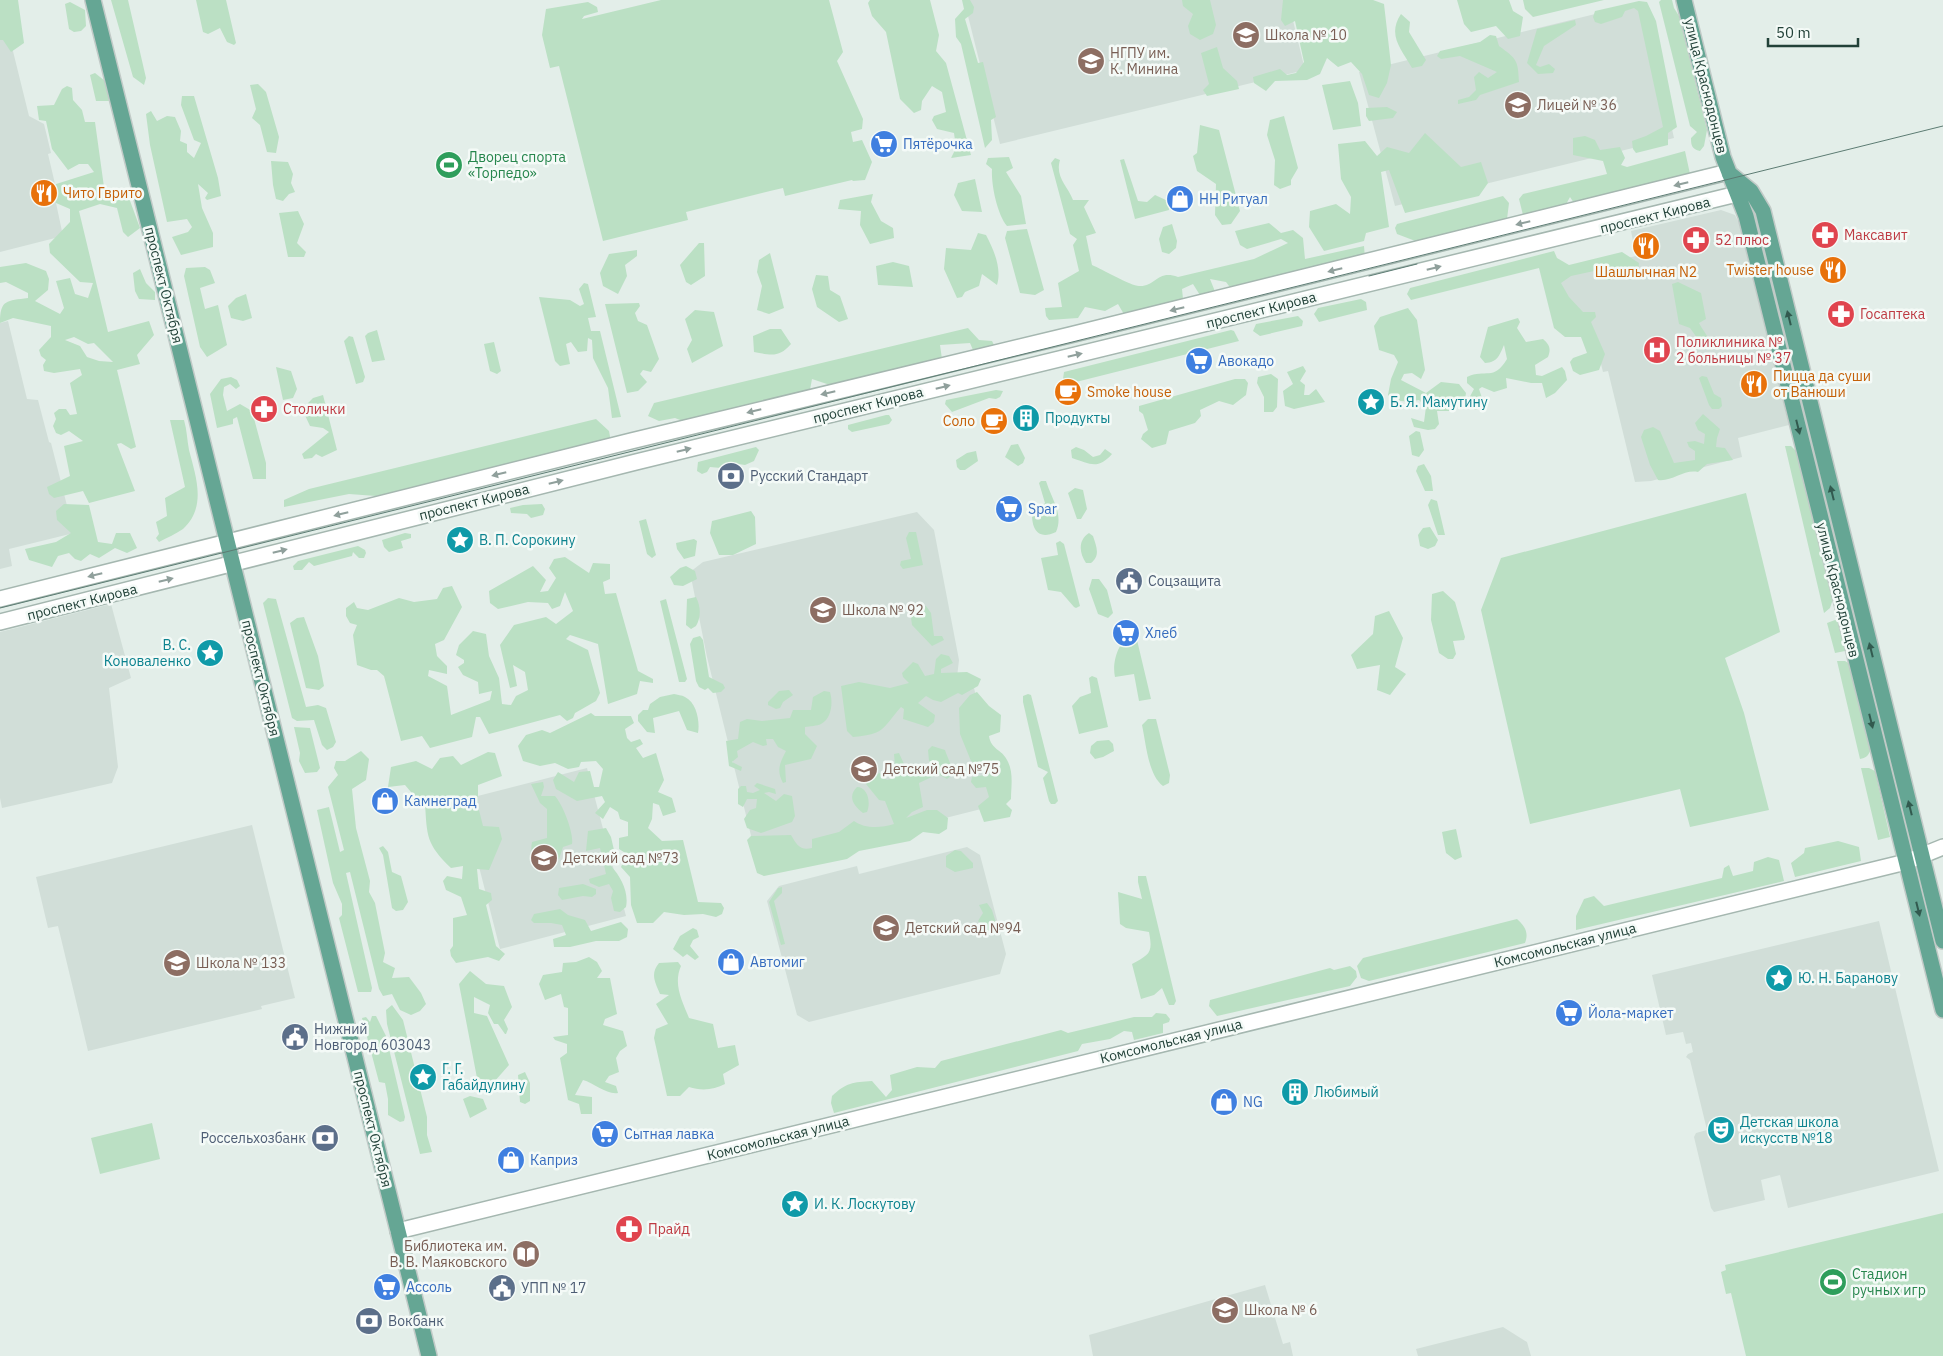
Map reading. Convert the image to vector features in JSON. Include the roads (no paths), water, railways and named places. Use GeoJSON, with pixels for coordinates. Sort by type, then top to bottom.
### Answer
{"type":"FeatureCollection","features":[{"type":"Feature","properties":{"kind":"main road","name":"проспект Октября"},"geometry":{"type":"LineString","coordinates":[[93,0],[429,1356]]}},
{"type":"Feature","properties":{"kind":"main road","name":"улица Краснодонцев"},"geometry":{"type":"LineString","coordinates":[[1684,0],[1728,172],[1746,216],[1943,1010]]}},
{"type":"Feature","properties":{"kind":"main road","name":"улица Краснодонцев"},"geometry":{"type":"LineString","coordinates":[[1728,172],[1751,191],[1763,211],[1943,941]]}},
{"type":"Feature","properties":{"kind":"street","name":"проспект Кирова"},"geometry":{"type":"LineString","coordinates":[[0,599],[631,441],[1080,333],[1728,172]]}},
{"type":"Feature","properties":{"kind":"street","name":"проспект Кирова"},"geometry":{"type":"LineString","coordinates":[[0,622],[644,460],[1736,194]]}},
{"type":"Feature","properties":{"kind":"street","name":"Комсомольская улица"},"geometry":{"type":"LineString","coordinates":[[398,1230],[1906,862],[1943,847]]}},
{"type":"Feature","properties":{"kind":"tram line"},"geometry":{"type":"LineString","coordinates":[[0,608],[1943,126]]}},
{"type":"Feature","properties":{"kind":"tram line"},"geometry":{"type":"LineString","coordinates":[[1369,276],[1417,264]]}},
{"type":"Feature","properties":{"kind":"place","name":"Школа № 10"},"geometry":{"type":"Point","coordinates":[1246,35]}},
{"type":"Feature","properties":{"kind":"place","name":"НГПУ им. К. Минина"},"geometry":{"type":"Point","coordinates":[1091,61]}},
{"type":"Feature","properties":{"kind":"place","name":"Лицей № 36"},"geometry":{"type":"Point","coordinates":[1518,105]}},
{"type":"Feature","properties":{"kind":"place","name":"Пятёрочка"},"geometry":{"type":"Point","coordinates":[884,144]}},
{"type":"Feature","properties":{"kind":"place","name":"Дворец спорта «Торпедо»"},"geometry":{"type":"Point","coordinates":[449,165]}},
{"type":"Feature","properties":{"kind":"place","name":"Чито Гврито"},"geometry":{"type":"Point","coordinates":[44,193]}},
{"type":"Feature","properties":{"kind":"place","name":"НН Ритуал"},"geometry":{"type":"Point","coordinates":[1180,199]}},
{"type":"Feature","properties":{"kind":"place","name":"Максавит"},"geometry":{"type":"Point","coordinates":[1825,235]}},
{"type":"Feature","properties":{"kind":"place","name":"52 плюс"},"geometry":{"type":"Point","coordinates":[1696,240]}},
{"type":"Feature","properties":{"kind":"place","name":"Шашлычная N2"},"geometry":{"type":"Point","coordinates":[1646,246]}},
{"type":"Feature","properties":{"kind":"place","name":"Twister house"},"geometry":{"type":"Point","coordinates":[1833,270]}},
{"type":"Feature","properties":{"kind":"place","name":"Госаптека"},"geometry":{"type":"Point","coordinates":[1841,314]}},
{"type":"Feature","properties":{"kind":"place","name":"Поликлиника № 2 больницы № 37"},"geometry":{"type":"Point","coordinates":[1657,350]}},
{"type":"Feature","properties":{"kind":"place","name":"Авокадо"},"geometry":{"type":"Point","coordinates":[1199,361]}},
{"type":"Feature","properties":{"kind":"place","name":"Пицца да суши от Ванюши"},"geometry":{"type":"Point","coordinates":[1754,384]}},
{"type":"Feature","properties":{"kind":"place","name":"Smoke house"},"geometry":{"type":"Point","coordinates":[1068,392]}},
{"type":"Feature","properties":{"kind":"place","name":"Б. Я. Мамутину"},"geometry":{"type":"Point","coordinates":[1371,402]}},
{"type":"Feature","properties":{"kind":"place","name":"Столички"},"geometry":{"type":"Point","coordinates":[264,409]}},
{"type":"Feature","properties":{"kind":"place","name":"Продукты"},"geometry":{"type":"Point","coordinates":[1026,418]}},
{"type":"Feature","properties":{"kind":"place","name":"Соло"},"geometry":{"type":"Point","coordinates":[994,421]}},
{"type":"Feature","properties":{"kind":"place","name":"Русский Стандарт"},"geometry":{"type":"Point","coordinates":[731,476]}},
{"type":"Feature","properties":{"kind":"place","name":"Spar"},"geometry":{"type":"Point","coordinates":[1009,509]}},
{"type":"Feature","properties":{"kind":"place","name":"В. П. Сорокину"},"geometry":{"type":"Point","coordinates":[460,540]}},
{"type":"Feature","properties":{"kind":"place","name":"Соцзащита"},"geometry":{"type":"Point","coordinates":[1129,581]}},
{"type":"Feature","properties":{"kind":"place","name":"Школа № 92"},"geometry":{"type":"Point","coordinates":[823,610]}},
{"type":"Feature","properties":{"kind":"place","name":"Хлеб"},"geometry":{"type":"Point","coordinates":[1126,633]}},
{"type":"Feature","properties":{"kind":"place","name":"В. С. Коноваленко"},"geometry":{"type":"Point","coordinates":[210,653]}},
{"type":"Feature","properties":{"kind":"place","name":"Детский сад №75"},"geometry":{"type":"Point","coordinates":[864,769]}},
{"type":"Feature","properties":{"kind":"place","name":"Камнеград"},"geometry":{"type":"Point","coordinates":[385,801]}},
{"type":"Feature","properties":{"kind":"place","name":"Детский сад №73"},"geometry":{"type":"Point","coordinates":[544,858]}},
{"type":"Feature","properties":{"kind":"place","name":"Детский сад №94"},"geometry":{"type":"Point","coordinates":[886,928]}},
{"type":"Feature","properties":{"kind":"place","name":"Автомиг"},"geometry":{"type":"Point","coordinates":[731,962]}},
{"type":"Feature","properties":{"kind":"place","name":"Школа № 133"},"geometry":{"type":"Point","coordinates":[177,963]}},
{"type":"Feature","properties":{"kind":"place","name":"Ю. Н. Баранову"},"geometry":{"type":"Point","coordinates":[1779,978]}},
{"type":"Feature","properties":{"kind":"place","name":"Йола-маркет"},"geometry":{"type":"Point","coordinates":[1569,1013]}},
{"type":"Feature","properties":{"kind":"place","name":"Нижний Новгород 603043"},"geometry":{"type":"Point","coordinates":[295,1037]}},
{"type":"Feature","properties":{"kind":"place","name":"Г. Г. Габайдулину"},"geometry":{"type":"Point","coordinates":[423,1077]}},
{"type":"Feature","properties":{"kind":"place","name":"Любимый"},"geometry":{"type":"Point","coordinates":[1295,1092]}},
{"type":"Feature","properties":{"kind":"place","name":"NG"},"geometry":{"type":"Point","coordinates":[1224,1102]}},
{"type":"Feature","properties":{"kind":"place","name":"Детская школа искусств №18"},"geometry":{"type":"Point","coordinates":[1721,1130]}},
{"type":"Feature","properties":{"kind":"place","name":"Сытная лавка"},"geometry":{"type":"Point","coordinates":[605,1134]}},
{"type":"Feature","properties":{"kind":"place","name":"Россельхозбанк"},"geometry":{"type":"Point","coordinates":[325,1138]}},
{"type":"Feature","properties":{"kind":"place","name":"Каприз"},"geometry":{"type":"Point","coordinates":[511,1160]}},
{"type":"Feature","properties":{"kind":"place","name":"И. К. Лоскутову"},"geometry":{"type":"Point","coordinates":[795,1204]}},
{"type":"Feature","properties":{"kind":"place","name":"Прайд"},"geometry":{"type":"Point","coordinates":[629,1229]}},
{"type":"Feature","properties":{"kind":"place","name":"Библиотека им. В. В. Маяковского"},"geometry":{"type":"Point","coordinates":[526,1254]}},
{"type":"Feature","properties":{"kind":"place","name":"Стадион ручных игр"},"geometry":{"type":"Point","coordinates":[1833,1282]}},
{"type":"Feature","properties":{"kind":"place","name":"Ассоль"},"geometry":{"type":"Point","coordinates":[387,1287]}},
{"type":"Feature","properties":{"kind":"place","name":"УПП № 17"},"geometry":{"type":"Point","coordinates":[502,1288]}},
{"type":"Feature","properties":{"kind":"place","name":"Школа № 6"},"geometry":{"type":"Point","coordinates":[1225,1310]}},
{"type":"Feature","properties":{"kind":"place","name":"Вокбанк"},"geometry":{"type":"Point","coordinates":[369,1321]}}]}
